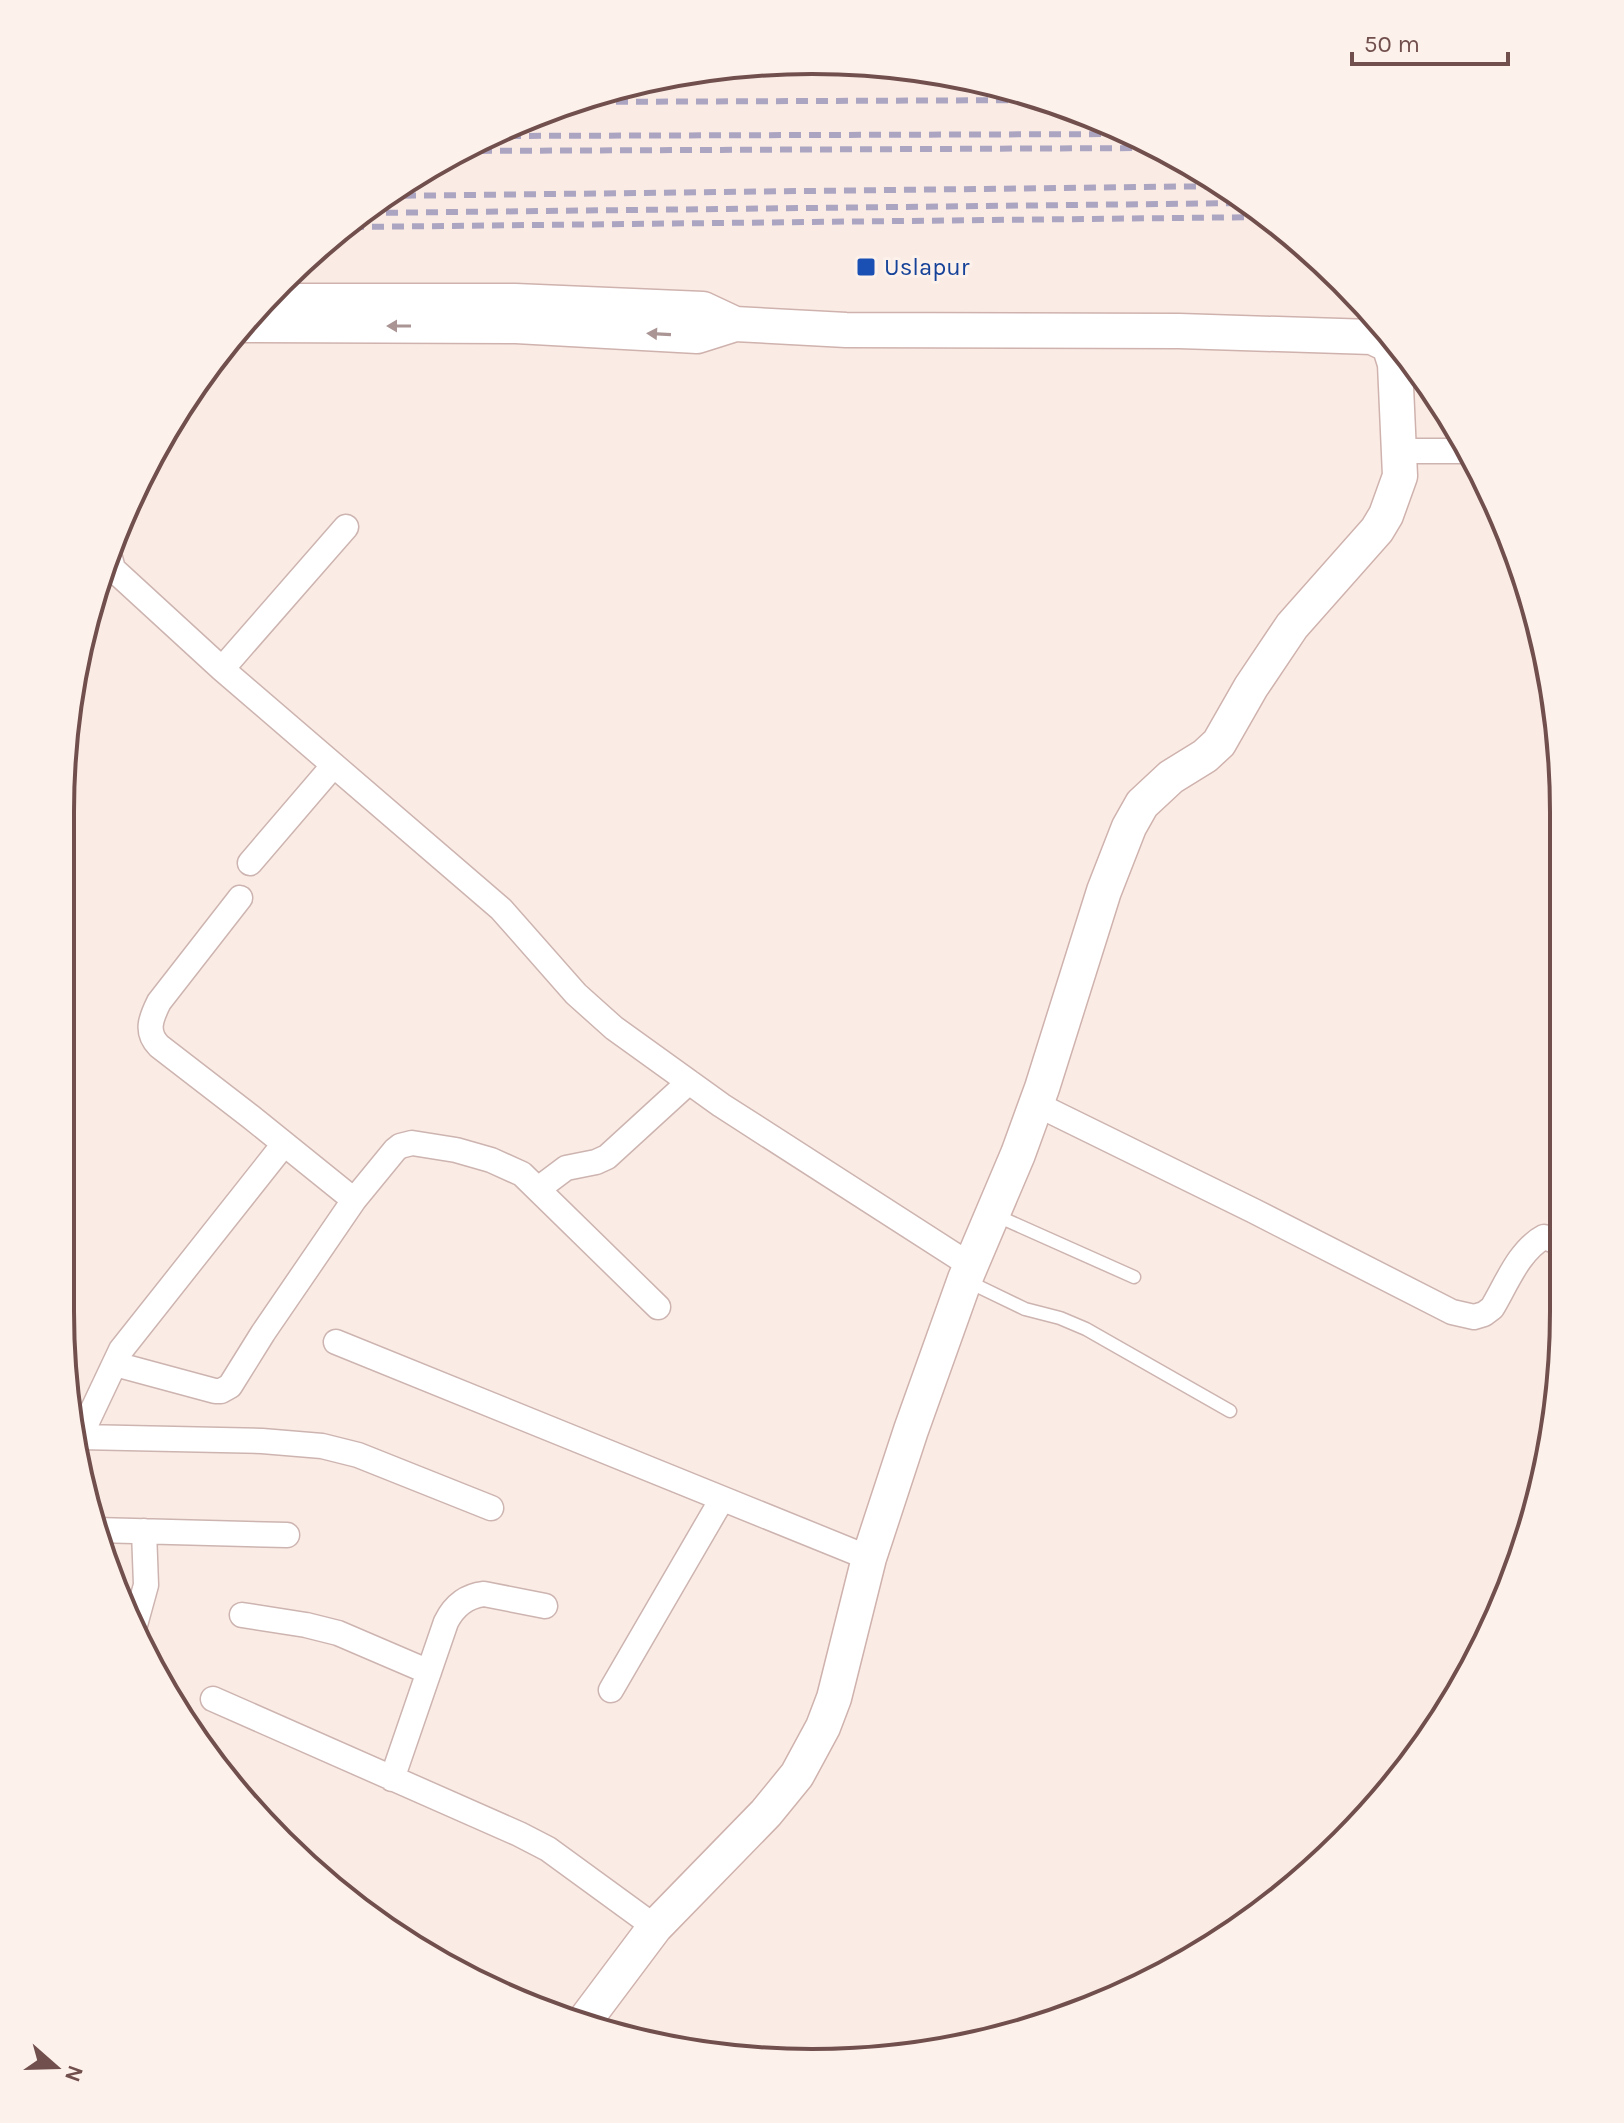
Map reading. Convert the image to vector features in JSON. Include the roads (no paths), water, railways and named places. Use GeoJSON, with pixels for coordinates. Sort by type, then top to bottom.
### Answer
{"type":"FeatureCollection","features":[{"type":"Feature","properties":{"kind":"street"},"geometry":{"type":"LineString","coordinates":[[279,301],[516,314],[697,336],[735,324],[846,330],[1179,331],[1372,337],[1379,340]]}},
{"type":"Feature","properties":{"kind":"street"},"geometry":{"type":"LineString","coordinates":[[257,325],[516,314]]}},
{"type":"Feature","properties":{"kind":"street"},"geometry":{"type":"LineString","coordinates":[[589,2014],[655,1927],[766,1813],[797,1775],[823,1727],[834,1698],[869,1558],[911,1430],[968,1272],[1018,1154],[1104,891],[1129,827],[1142,804],[1171,777],[1205,756],[1219,743],[1251,687],[1292,626],[1377,530],[1386,515],[1399,463],[1393,358]]}},
{"type":"Feature","properties":{"kind":"street"},"geometry":{"type":"LineString","coordinates":[[1399,463],[1456,453]]}},
{"type":"Feature","properties":{"kind":"street"},"geometry":{"type":"LineString","coordinates":[[222,669],[346,527]]}},
{"type":"Feature","properties":{"kind":"street"},"geometry":{"type":"LineString","coordinates":[[115,571],[222,669],[501,909],[576,994],[614,1028],[721,1105],[968,1272]]}},
{"type":"Feature","properties":{"kind":"street"},"geometry":{"type":"LineString","coordinates":[[250,863],[333,766]]}},
{"type":"Feature","properties":{"kind":"street"},"geometry":{"type":"LineString","coordinates":[[240,898],[159,1002],[152,1015],[150,1033],[159,1046],[354,1200]]}},
{"type":"Feature","properties":{"kind":"street"},"geometry":{"type":"LineString","coordinates":[[538,1189],[566,1168],[607,1157],[689,1082]]}},
{"type":"Feature","properties":{"kind":"street"},"geometry":{"type":"LineString","coordinates":[[1036,1104],[1465,1316],[1474,1317],[1492,1308],[1524,1253],[1534,1242],[1544,1237],[1550,1239]]}},
{"type":"Feature","properties":{"kind":"street"},"geometry":{"type":"LineString","coordinates":[[115,1364],[215,1391],[226,1389],[233,1383],[263,1333],[354,1200],[395,1150],[412,1143],[456,1150],[491,1160],[522,1174],[658,1307]]}},
{"type":"Feature","properties":{"kind":"street"},"geometry":{"type":"LineString","coordinates":[[84,1430],[121,1350],[284,1144]]}},
{"type":"Feature","properties":{"kind":"street"},"geometry":{"type":"LineString","coordinates":[[336,1342],[869,1558]]}},
{"type":"Feature","properties":{"kind":"street"},"geometry":{"type":"LineString","coordinates":[[86,1440],[262,1441],[322,1446],[358,1455],[491,1508]]}},
{"type":"Feature","properties":{"kind":"street"},"geometry":{"type":"LineString","coordinates":[[611,1690],[722,1499]]}},
{"type":"Feature","properties":{"kind":"street"},"geometry":{"type":"LineString","coordinates":[[108,1530],[287,1535]]}},
{"type":"Feature","properties":{"kind":"street"},"geometry":{"type":"LineString","coordinates":[[139,1612],[146,1585],[144,1531]]}},
{"type":"Feature","properties":{"kind":"street"},"geometry":{"type":"LineString","coordinates":[[392,1779],[451,1613],[465,1600],[484,1594],[545,1606]]}},
{"type":"Feature","properties":{"kind":"street"},"geometry":{"type":"LineString","coordinates":[[242,1615],[338,1633],[429,1672]]}},
{"type":"Feature","properties":{"kind":"street"},"geometry":{"type":"LineString","coordinates":[[213,1699],[519,1834],[548,1849],[655,1927]]}},
{"type":"Feature","properties":{"kind":"lane"},"geometry":{"type":"LineString","coordinates":[[992,1213],[1134,1277]]}},
{"type":"Feature","properties":{"kind":"lane"},"geometry":{"type":"LineString","coordinates":[[968,1272],[1025,1309],[1075,1323],[1230,1411]]}},
{"type":"Feature","properties":{"kind":"railway"},"geometry":{"type":"LineString","coordinates":[[612,102],[1007,100]]}},
{"type":"Feature","properties":{"kind":"railway"},"geometry":{"type":"LineString","coordinates":[[517,136],[1103,134]]}},
{"type":"Feature","properties":{"kind":"railway"},"geometry":{"type":"LineString","coordinates":[[484,151],[1134,148]]}},
{"type":"Feature","properties":{"kind":"railway"},"geometry":{"type":"LineString","coordinates":[[406,196],[1203,186]]}},
{"type":"Feature","properties":{"kind":"railway"},"geometry":{"type":"LineString","coordinates":[[382,213],[1229,203]]}},
{"type":"Feature","properties":{"kind":"railway"},"geometry":{"type":"LineString","coordinates":[[363,227],[1248,217]]}},
{"type":"Feature","properties":{"kind":"place","name":"Uslapur"},"geometry":{"type":"Point","coordinates":[866,267]}}]}
